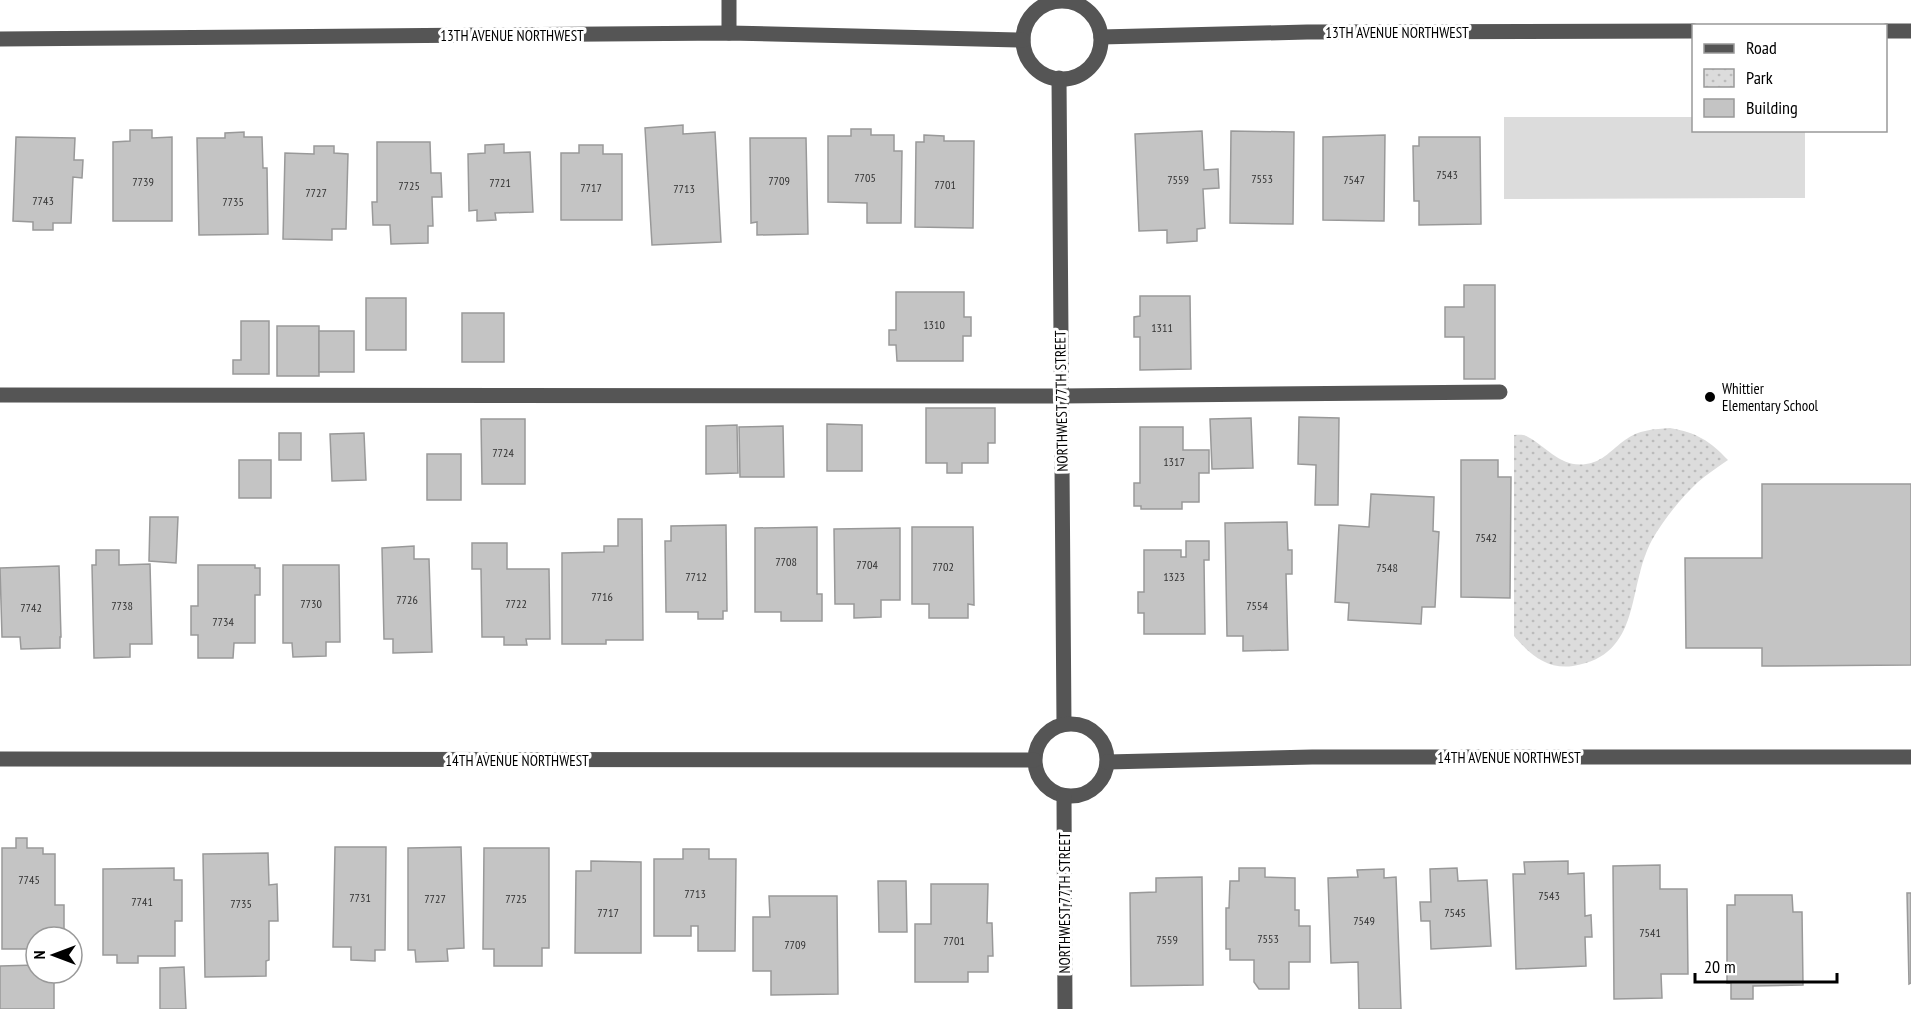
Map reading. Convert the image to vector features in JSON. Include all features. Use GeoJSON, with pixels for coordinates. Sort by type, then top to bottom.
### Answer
{"type":"FeatureCollection","features":[{"type":"Feature","properties":{"kind":"street"},"geometry":{"type":"LineString","coordinates":[[729,0],[729,33]]}},
{"type":"Feature","properties":{"kind":"street"},"geometry":{"type":"LineString","coordinates":[[1056,0],[1069,1],[1090,13],[1098,24],[1101,37],[1099,51],[1094,62],[1084,71],[1072,77],[1059,78],[1046,75],[1035,68],[1023,46],[1027,22],[1034,12],[1056,0]]}},
{"type":"Feature","properties":{"kind":"street","name":"13TH AVENUE NORTHWEST"},"geometry":{"type":"LineString","coordinates":[[1101,37],[1307,32],[1692,31]]}},
{"type":"Feature","properties":{"kind":"street"},"geometry":{"type":"LineString","coordinates":[[1887,31],[1911,31]]}},
{"type":"Feature","properties":{"kind":"street","name":"13TH AVENUE NORTHWEST"},"geometry":{"type":"LineString","coordinates":[[0,39],[729,33],[1023,40]]}},
{"type":"Feature","properties":{"kind":"street","name":"NORTHWEST 77TH STREET"},"geometry":{"type":"LineString","coordinates":[[1059,78],[1064,724]]}},
{"type":"Feature","properties":{"kind":"street"},"geometry":{"type":"LineString","coordinates":[[0,395],[1061,396],[1500,392]]}},
{"type":"Feature","properties":{"kind":"street"},"geometry":{"type":"LineString","coordinates":[[1064,724],[1076,724],[1095,733],[1102,741],[1106,751],[1106,772],[1101,781],[1094,789],[1074,797],[1054,793],[1040,780],[1034,760],[1040,741],[1046,733],[1064,724]]}},
{"type":"Feature","properties":{"kind":"street","name":"14TH AVENUE NORTHWEST"},"geometry":{"type":"LineString","coordinates":[[1107,762],[1312,757],[1911,757]]}},
{"type":"Feature","properties":{"kind":"street","name":"14TH AVENUE NORTHWEST"},"geometry":{"type":"LineString","coordinates":[[0,759],[1034,760]]}},
{"type":"Feature","properties":{"kind":"street","name":"NORTHWEST 77TH STREET"},"geometry":{"type":"LineString","coordinates":[[1064,796],[1065,1009]]}},
{"type":"Feature","properties":{"kind":"green space"},"geometry":{"type":"Polygon","coordinates":[[[1504,117],[1692,117],[1692,132],[1805,132],[1805,198],[1504,199],[1504,117]]]}},
{"type":"Feature","properties":{"kind":"green space"},"geometry":{"type":"Polygon","coordinates":[[[1670,428],[1702,438],[1728,460],[1692,488],[1673,509],[1652,540],[1644,559],[1629,617],[1622,634],[1611,648],[1595,659],[1573,666],[1555,666],[1547,663],[1526,649],[1514,636],[1514,435],[1526,436],[1569,463],[1586,464],[1602,458],[1635,434],[1670,428]]]}},
{"type":"Feature","properties":{"kind":"building"},"geometry":{"type":"Polygon","coordinates":[[[683,125],[683,134],[715,132],[721,242],[652,245],[645,128],[683,125]]]}},
{"type":"Feature","properties":{"kind":"building"},"geometry":{"type":"Polygon","coordinates":[[[851,129],[871,129],[871,135],[894,135],[894,151],[902,151],[901,223],[867,223],[867,203],[828,202],[828,136],[851,136],[851,129]]]}},
{"type":"Feature","properties":{"kind":"building"},"geometry":{"type":"Polygon","coordinates":[[[130,130],[152,130],[152,138],[172,137],[172,221],[113,221],[113,142],[130,141],[130,130]]]}},
{"type":"Feature","properties":{"kind":"building"},"geometry":{"type":"Polygon","coordinates":[[[1202,131],[1204,170],[1218,169],[1219,188],[1203,189],[1205,228],[1197,229],[1197,241],[1167,243],[1167,230],[1139,231],[1135,134],[1202,131]]]}},
{"type":"Feature","properties":{"kind":"building"},"geometry":{"type":"Polygon","coordinates":[[[1231,131],[1294,132],[1293,224],[1230,223],[1231,131]]]}},
{"type":"Feature","properties":{"kind":"building"},"geometry":{"type":"Polygon","coordinates":[[[244,132],[244,137],[262,137],[263,168],[267,168],[268,234],[199,235],[197,138],[225,138],[225,133],[244,132]]]}},
{"type":"Feature","properties":{"kind":"building"},"geometry":{"type":"Polygon","coordinates":[[[924,135],[944,136],[944,141],[974,141],[973,228],[915,227],[916,142],[924,142],[924,135]]]}},
{"type":"Feature","properties":{"kind":"building"},"geometry":{"type":"Polygon","coordinates":[[[1385,135],[1384,221],[1323,220],[1323,137],[1385,135]]]}},
{"type":"Feature","properties":{"kind":"building"},"geometry":{"type":"Polygon","coordinates":[[[16,137],[75,138],[74,160],[83,160],[82,178],[73,177],[71,223],[53,223],[53,230],[33,230],[33,222],[13,221],[16,137]]]}},
{"type":"Feature","properties":{"kind":"building"},"geometry":{"type":"Polygon","coordinates":[[[1419,137],[1480,137],[1481,224],[1419,225],[1419,201],[1414,201],[1413,146],[1419,146],[1419,137]]]}},
{"type":"Feature","properties":{"kind":"building"},"geometry":{"type":"Polygon","coordinates":[[[750,138],[806,138],[808,234],[757,235],[757,222],[751,223],[750,138]]]}},
{"type":"Feature","properties":{"kind":"building"},"geometry":{"type":"Polygon","coordinates":[[[377,142],[430,142],[431,173],[441,173],[442,197],[432,197],[433,226],[428,226],[428,243],[391,244],[390,225],[373,225],[372,202],[377,202],[377,142]]]}},
{"type":"Feature","properties":{"kind":"building"},"geometry":{"type":"Polygon","coordinates":[[[504,144],[504,153],[530,152],[533,212],[495,213],[496,220],[477,221],[477,210],[469,211],[468,154],[485,153],[485,145],[504,144]]]}},
{"type":"Feature","properties":{"kind":"building"},"geometry":{"type":"Polygon","coordinates":[[[579,145],[603,145],[603,154],[622,154],[622,220],[561,220],[561,153],[579,153],[579,145]]]}},
{"type":"Feature","properties":{"kind":"building"},"geometry":{"type":"Polygon","coordinates":[[[314,146],[334,146],[334,153],[348,154],[346,229],[332,229],[332,240],[283,239],[285,153],[314,154],[314,146]]]}},
{"type":"Feature","properties":{"kind":"building"},"geometry":{"type":"Polygon","coordinates":[[[1464,285],[1495,285],[1495,379],[1464,379],[1464,337],[1445,337],[1445,307],[1464,307],[1464,285]]]}},
{"type":"Feature","properties":{"kind":"building"},"geometry":{"type":"Polygon","coordinates":[[[896,292],[964,292],[964,317],[971,317],[971,336],[963,336],[963,361],[897,361],[896,345],[889,345],[889,330],[896,330],[896,292]]]}},
{"type":"Feature","properties":{"kind":"building"},"geometry":{"type":"Polygon","coordinates":[[[1140,296],[1190,296],[1191,369],[1140,370],[1140,337],[1134,337],[1134,317],[1140,316],[1140,296]]]}},
{"type":"Feature","properties":{"kind":"building"},"geometry":{"type":"Polygon","coordinates":[[[366,298],[406,298],[406,350],[366,350],[366,298]]]}},
{"type":"Feature","properties":{"kind":"building"},"geometry":{"type":"Polygon","coordinates":[[[462,313],[504,313],[504,362],[462,362],[462,313]]]}},
{"type":"Feature","properties":{"kind":"building"},"geometry":{"type":"Polygon","coordinates":[[[241,321],[269,321],[269,374],[233,374],[233,360],[241,360],[241,321]]]}},
{"type":"Feature","properties":{"kind":"building"},"geometry":{"type":"Polygon","coordinates":[[[277,326],[319,326],[319,376],[277,376],[277,326]]]}},
{"type":"Feature","properties":{"kind":"building"},"geometry":{"type":"Polygon","coordinates":[[[319,331],[354,331],[354,372],[319,372],[319,331]]]}},
{"type":"Feature","properties":{"kind":"building"},"geometry":{"type":"Polygon","coordinates":[[[926,408],[995,408],[995,443],[988,443],[988,463],[962,463],[962,473],[947,473],[947,463],[926,463],[926,408]]]}},
{"type":"Feature","properties":{"kind":"building"},"geometry":{"type":"Polygon","coordinates":[[[1299,417],[1339,418],[1338,505],[1315,505],[1316,465],[1298,464],[1299,417]]]}},
{"type":"Feature","properties":{"kind":"building"},"geometry":{"type":"Polygon","coordinates":[[[1251,418],[1253,468],[1212,469],[1210,419],[1251,418]]]}},
{"type":"Feature","properties":{"kind":"building"},"geometry":{"type":"Polygon","coordinates":[[[481,419],[525,419],[525,484],[482,484],[481,419]]]}},
{"type":"Feature","properties":{"kind":"building"},"geometry":{"type":"Polygon","coordinates":[[[827,424],[862,425],[862,471],[827,471],[827,424]]]}},
{"type":"Feature","properties":{"kind":"building"},"geometry":{"type":"Polygon","coordinates":[[[737,425],[738,473],[706,474],[706,426],[737,425]]]}},
{"type":"Feature","properties":{"kind":"building"},"geometry":{"type":"Polygon","coordinates":[[[783,426],[784,477],[740,477],[739,427],[783,426]]]}},
{"type":"Feature","properties":{"kind":"building"},"geometry":{"type":"Polygon","coordinates":[[[1140,427],[1183,427],[1183,450],[1209,450],[1209,473],[1199,473],[1199,502],[1182,502],[1182,509],[1141,509],[1141,506],[1134,506],[1134,483],[1140,483],[1140,427]]]}},
{"type":"Feature","properties":{"kind":"building"},"geometry":{"type":"Polygon","coordinates":[[[279,433],[301,433],[301,460],[279,460],[279,433]]]}},
{"type":"Feature","properties":{"kind":"building"},"geometry":{"type":"Polygon","coordinates":[[[364,433],[366,480],[332,481],[330,434],[364,433]]]}},
{"type":"Feature","properties":{"kind":"building"},"geometry":{"type":"Polygon","coordinates":[[[427,454],[461,454],[461,500],[427,500],[427,454]]]}},
{"type":"Feature","properties":{"kind":"building"},"geometry":{"type":"Polygon","coordinates":[[[239,460],[271,460],[271,498],[239,498],[239,460]]]}},
{"type":"Feature","properties":{"kind":"building"},"geometry":{"type":"Polygon","coordinates":[[[1461,460],[1498,460],[1498,477],[1511,477],[1510,598],[1461,597],[1461,460]]]}},
{"type":"Feature","properties":{"kind":"building"},"geometry":{"type":"Polygon","coordinates":[[[1762,484],[1911,484],[1911,665],[1762,666],[1762,648],[1686,648],[1685,558],[1762,558],[1762,484]]]}},
{"type":"Feature","properties":{"kind":"building"},"geometry":{"type":"Polygon","coordinates":[[[1371,494],[1434,497],[1433,531],[1439,532],[1435,607],[1422,607],[1421,624],[1348,620],[1349,603],[1335,602],[1339,525],[1369,527],[1371,494]]]}},
{"type":"Feature","properties":{"kind":"building"},"geometry":{"type":"Polygon","coordinates":[[[150,517],[178,517],[176,563],[149,561],[150,517]]]}},
{"type":"Feature","properties":{"kind":"building"},"geometry":{"type":"Polygon","coordinates":[[[618,519],[642,519],[643,640],[606,640],[606,644],[562,644],[562,553],[604,552],[604,546],[618,546],[618,519]]]}},
{"type":"Feature","properties":{"kind":"building"},"geometry":{"type":"Polygon","coordinates":[[[1287,522],[1288,550],[1292,550],[1292,574],[1286,574],[1288,650],[1243,651],[1243,636],[1227,636],[1225,523],[1287,522]]]}},
{"type":"Feature","properties":{"kind":"building"},"geometry":{"type":"Polygon","coordinates":[[[726,525],[727,611],[723,611],[723,619],[698,619],[698,612],[666,612],[665,541],[671,541],[671,526],[726,525]]]}},
{"type":"Feature","properties":{"kind":"building"},"geometry":{"type":"Polygon","coordinates":[[[817,527],[817,594],[822,594],[822,621],[781,621],[781,612],[755,612],[755,528],[817,527]]]}},
{"type":"Feature","properties":{"kind":"building"},"geometry":{"type":"Polygon","coordinates":[[[912,527],[973,527],[974,605],[968,604],[968,618],[929,618],[929,604],[912,604],[912,527]]]}},
{"type":"Feature","properties":{"kind":"building"},"geometry":{"type":"Polygon","coordinates":[[[900,528],[900,600],[881,600],[881,617],[854,618],[854,604],[835,604],[834,529],[900,528]]]}},
{"type":"Feature","properties":{"kind":"building"},"geometry":{"type":"Polygon","coordinates":[[[1186,541],[1209,541],[1209,560],[1204,560],[1205,634],[1144,634],[1144,613],[1138,613],[1138,592],[1144,592],[1144,550],[1181,550],[1181,557],[1186,557],[1186,541]]]}},
{"type":"Feature","properties":{"kind":"building"},"geometry":{"type":"Polygon","coordinates":[[[472,543],[507,543],[507,569],[549,569],[550,639],[526,639],[527,645],[504,645],[504,637],[482,637],[481,569],[472,569],[472,543]]]}},
{"type":"Feature","properties":{"kind":"building"},"geometry":{"type":"Polygon","coordinates":[[[414,546],[414,559],[429,559],[432,652],[393,653],[393,639],[384,639],[382,548],[414,546]]]}},
{"type":"Feature","properties":{"kind":"building"},"geometry":{"type":"Polygon","coordinates":[[[96,550],[119,550],[119,565],[150,564],[152,644],[130,644],[130,657],[94,658],[92,565],[96,565],[96,550]]]}},
{"type":"Feature","properties":{"kind":"building"},"geometry":{"type":"Polygon","coordinates":[[[198,565],[255,565],[255,568],[260,568],[260,595],[255,595],[255,643],[234,643],[233,658],[198,658],[198,635],[191,635],[191,606],[198,606],[198,565]]]}},
{"type":"Feature","properties":{"kind":"building"},"geometry":{"type":"Polygon","coordinates":[[[283,565],[339,565],[340,642],[326,642],[326,656],[293,657],[292,643],[283,643],[283,565]]]}},
{"type":"Feature","properties":{"kind":"building"},"geometry":{"type":"Polygon","coordinates":[[[59,566],[60,648],[21,649],[20,637],[2,637],[0,568],[59,566]]]}},
{"type":"Feature","properties":{"kind":"building"},"geometry":{"type":"Polygon","coordinates":[[[16,838],[27,838],[27,848],[43,848],[43,854],[55,854],[55,905],[64,905],[64,925],[24,925],[24,949],[2,949],[2,848],[16,848],[16,838]]]}},
{"type":"Feature","properties":{"kind":"building"},"geometry":{"type":"Polygon","coordinates":[[[335,847],[386,847],[385,950],[375,950],[375,961],[351,960],[351,947],[333,947],[335,847]]]}},
{"type":"Feature","properties":{"kind":"building"},"geometry":{"type":"Polygon","coordinates":[[[461,847],[464,948],[447,949],[448,961],[416,962],[415,950],[408,950],[408,848],[461,847]]]}},
{"type":"Feature","properties":{"kind":"building"},"geometry":{"type":"Polygon","coordinates":[[[484,848],[549,848],[549,948],[542,948],[542,966],[494,966],[494,949],[483,949],[484,848]]]}},
{"type":"Feature","properties":{"kind":"building"},"geometry":{"type":"Polygon","coordinates":[[[683,849],[709,849],[709,859],[736,859],[735,951],[698,951],[698,926],[691,926],[691,936],[654,936],[654,859],[683,859],[683,849]]]}},
{"type":"Feature","properties":{"kind":"building"},"geometry":{"type":"Polygon","coordinates":[[[268,853],[269,885],[277,884],[278,921],[269,921],[269,960],[266,961],[266,976],[205,977],[203,854],[268,853]]]}},
{"type":"Feature","properties":{"kind":"building"},"geometry":{"type":"Polygon","coordinates":[[[591,861],[641,862],[641,953],[575,953],[576,871],[591,871],[591,861]]]}},
{"type":"Feature","properties":{"kind":"building"},"geometry":{"type":"Polygon","coordinates":[[[1568,861],[1568,874],[1584,873],[1585,916],[1591,915],[1592,937],[1585,937],[1586,966],[1516,969],[1513,874],[1525,874],[1524,862],[1568,861]]]}},
{"type":"Feature","properties":{"kind":"building"},"geometry":{"type":"Polygon","coordinates":[[[1660,865],[1660,889],[1687,889],[1688,974],[1661,974],[1662,998],[1614,999],[1613,866],[1660,865]]]}},
{"type":"Feature","properties":{"kind":"building"},"geometry":{"type":"Polygon","coordinates":[[[174,868],[174,880],[182,880],[182,921],[175,921],[175,956],[138,956],[138,963],[117,963],[117,955],[103,955],[103,869],[174,868]]]}},
{"type":"Feature","properties":{"kind":"building"},"geometry":{"type":"Polygon","coordinates":[[[1239,868],[1265,868],[1265,877],[1295,878],[1295,910],[1299,910],[1299,926],[1310,926],[1310,962],[1289,962],[1289,989],[1259,989],[1254,982],[1254,960],[1230,960],[1230,949],[1226,949],[1226,908],[1229,908],[1230,881],[1239,881],[1239,868]]]}},
{"type":"Feature","properties":{"kind":"building"},"geometry":{"type":"Polygon","coordinates":[[[1457,868],[1458,881],[1487,880],[1491,946],[1431,949],[1430,921],[1421,921],[1420,902],[1431,902],[1430,869],[1457,868]]]}},
{"type":"Feature","properties":{"kind":"building"},"geometry":{"type":"Polygon","coordinates":[[[1384,869],[1384,878],[1396,877],[1401,1009],[1359,1009],[1358,962],[1331,963],[1328,878],[1358,877],[1357,870],[1384,869]]]}},
{"type":"Feature","properties":{"kind":"building"},"geometry":{"type":"Polygon","coordinates":[[[1202,877],[1203,985],[1131,986],[1130,893],[1156,892],[1156,878],[1202,877]]]}},
{"type":"Feature","properties":{"kind":"building"},"geometry":{"type":"Polygon","coordinates":[[[878,881],[906,881],[907,932],[879,932],[878,881]]]}},
{"type":"Feature","properties":{"kind":"building"},"geometry":{"type":"Polygon","coordinates":[[[931,884],[988,884],[987,923],[992,923],[993,956],[988,956],[988,972],[968,972],[968,982],[915,982],[915,924],[931,924],[931,884]]]}},
{"type":"Feature","properties":{"kind":"building"},"geometry":{"type":"Polygon","coordinates":[[[1907,893],[1911,893],[1911,983],[1909,984],[1907,893]]]}},
{"type":"Feature","properties":{"kind":"building"},"geometry":{"type":"Polygon","coordinates":[[[1735,895],[1792,895],[1793,912],[1802,912],[1803,985],[1753,986],[1753,999],[1731,999],[1731,983],[1727,983],[1727,905],[1735,905],[1735,895]]]}},
{"type":"Feature","properties":{"kind":"building"},"geometry":{"type":"Polygon","coordinates":[[[769,896],[837,896],[838,994],[771,995],[771,971],[753,971],[753,917],[770,917],[769,896]]]}},
{"type":"Feature","properties":{"kind":"building"},"geometry":{"type":"Polygon","coordinates":[[[24,965],[24,985],[54,985],[54,1009],[0,1009],[0,966],[24,965]]]}},
{"type":"Feature","properties":{"kind":"building"},"geometry":{"type":"Polygon","coordinates":[[[184,967],[186,1009],[160,1009],[160,968],[184,967]]]}},
{"type":"Feature","properties":{"kind":"place","name":"Whittier Elementary School"},"geometry":{"type":"Point","coordinates":[1710,397]}}]}
